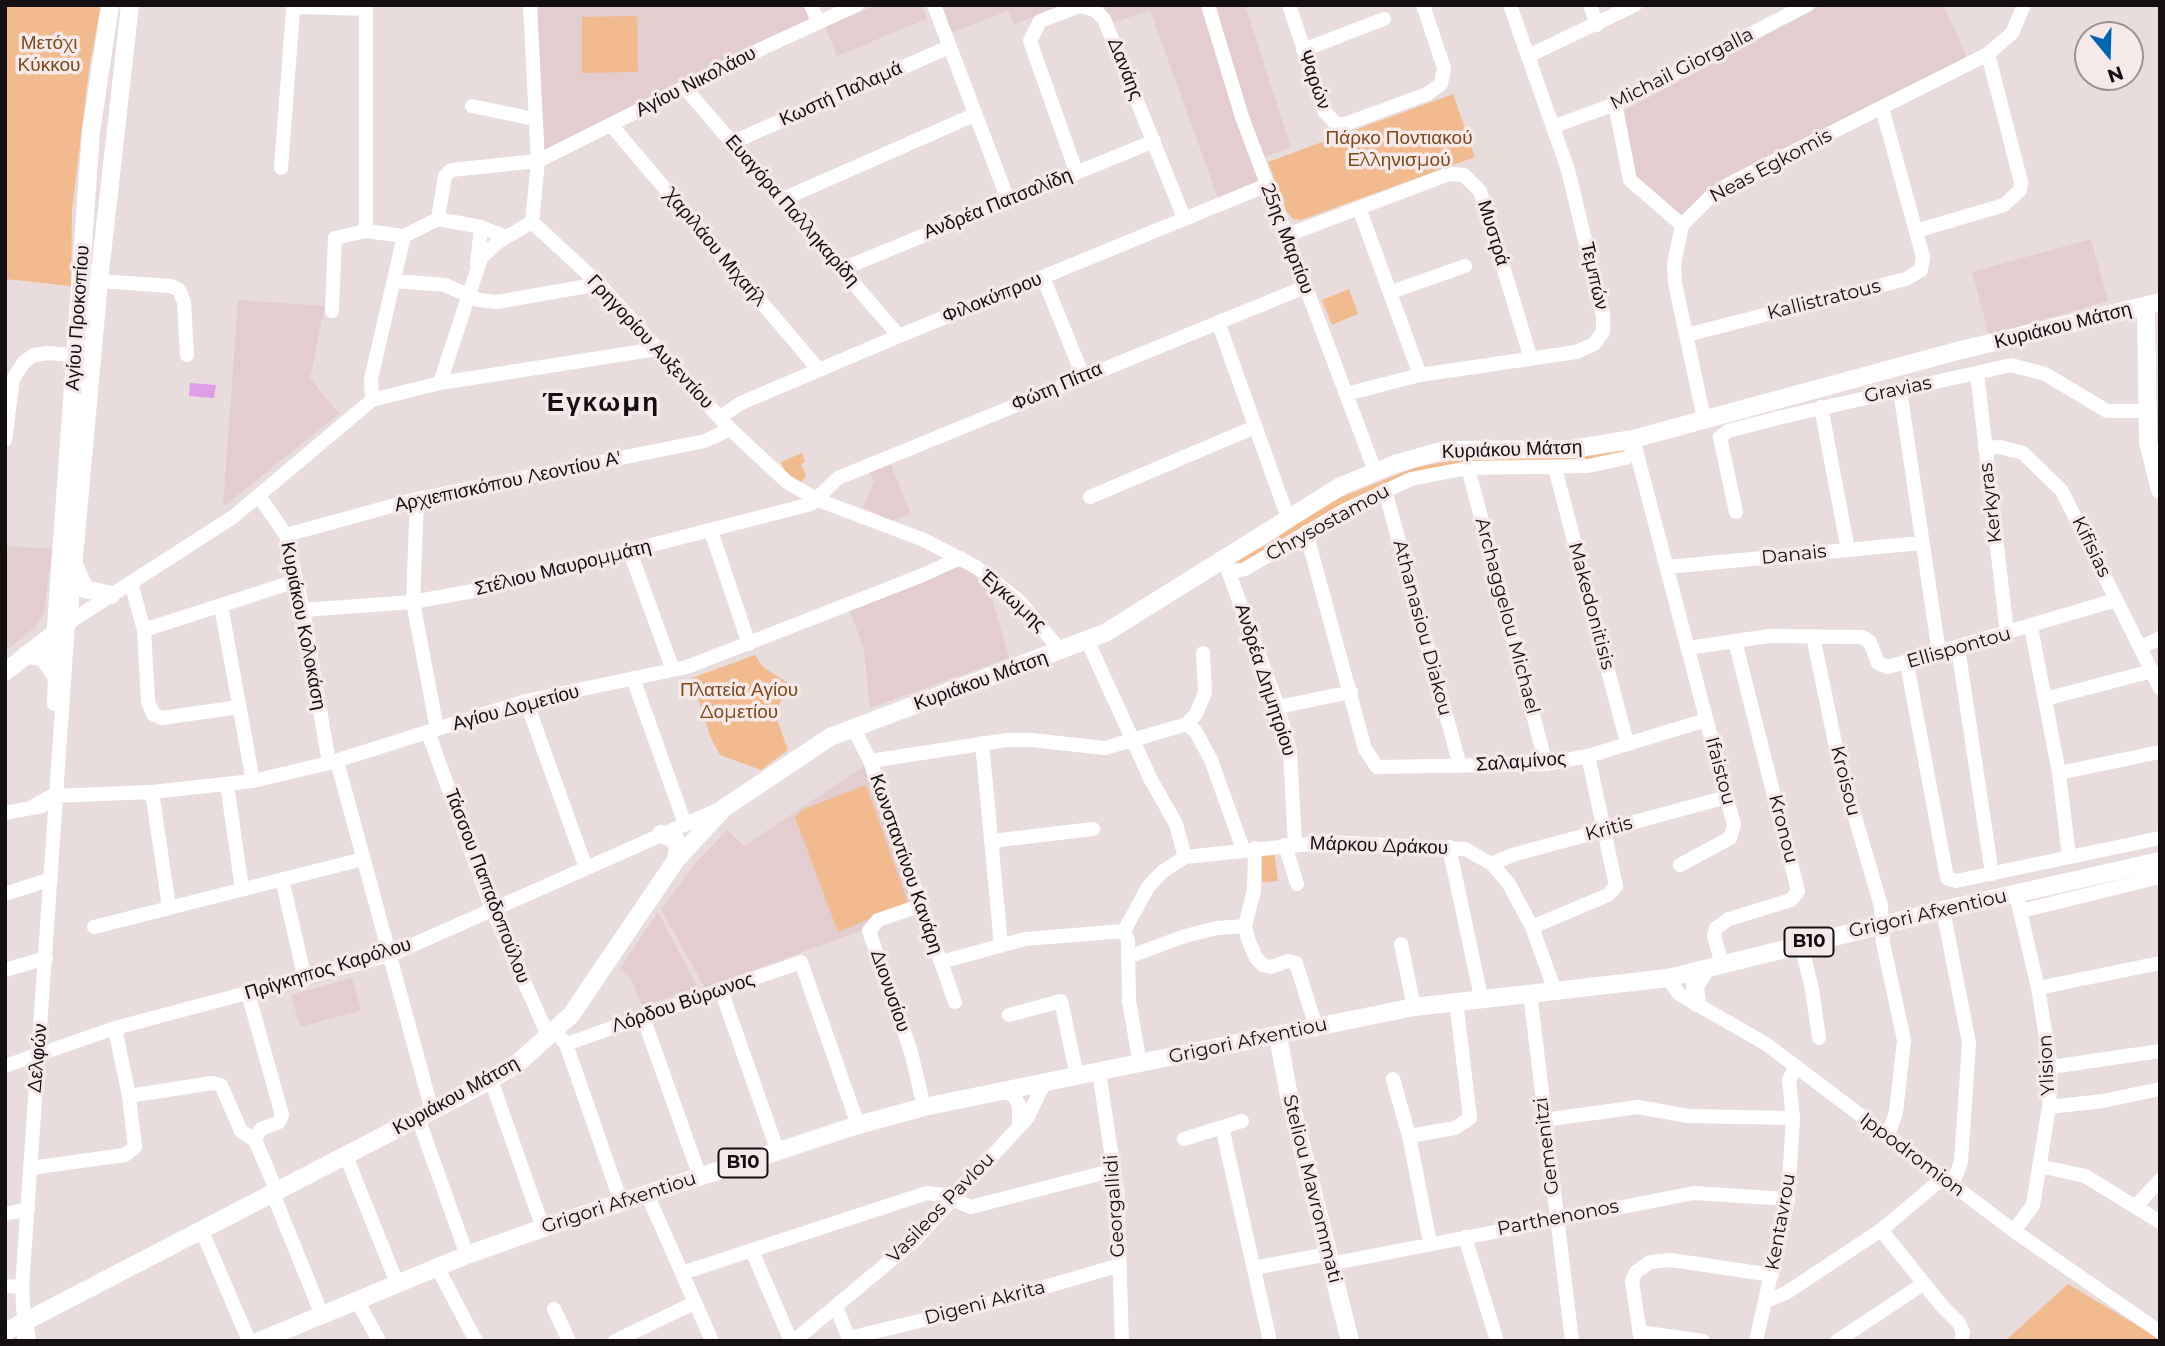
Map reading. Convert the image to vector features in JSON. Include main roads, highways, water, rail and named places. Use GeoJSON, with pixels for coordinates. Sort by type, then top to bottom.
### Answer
{"type":"FeatureCollection","features":[{"type":"Feature","properties":{"kind":"main road","name":"Αγίου Προκοπίου"},"geometry":{"type":"LineString","coordinates":[[62,628],[74,564],[85,356],[90,132],[110,5]]}},
{"type":"Feature","properties":{"kind":"main road","name":"Αγίου Προκοπίου"},"geometry":{"type":"LineString","coordinates":[[62,628],[85,356],[99,281],[130,5]]}},
{"type":"Feature","properties":{"kind":"main road","name":"Κυριάκου Μάτση"},"geometry":{"type":"LineString","coordinates":[[5,1332],[491,1080],[557,1038],[676,860],[724,808],[830,737],[1088,642],[1226,566],[1288,517],[1341,486],[1375,471],[1445,450],[1572,449],[1634,445],[1704,419],[1780,408],[2153,304]]}},
{"type":"Feature","properties":{"kind":"main road"},"geometry":{"type":"LineString","coordinates":[[2146,409],[2153,304]]}},
{"type":"Feature","properties":{"kind":"main road"},"geometry":{"type":"LineString","coordinates":[[2128,310],[2137,340],[2152,468],[2160,490]]}},
{"type":"Feature","properties":{"kind":"main road"},"geometry":{"type":"LineString","coordinates":[[74,564],[85,589],[111,595]]}},
{"type":"Feature","properties":{"kind":"main road"},"geometry":{"type":"LineString","coordinates":[[5,672],[62,628]]}},
{"type":"Feature","properties":{"kind":"main road"},"geometry":{"type":"LineString","coordinates":[[26,655],[43,657],[55,674]]}},
{"type":"Feature","properties":{"kind":"main road"},"geometry":{"type":"LineString","coordinates":[[661,834],[675,839],[678,848],[676,860]]}},
{"type":"Feature","properties":{"kind":"main road","name":"Grigori Afxentiou"},"geometry":{"type":"LineString","coordinates":[[260,1341],[467,1255],[543,1228],[858,1125],[924,1107],[1414,1007],[1481,997],[1668,978],[1943,910],[2018,903],[2035,891],[2160,861]]}},
{"type":"Feature","properties":{"kind":"main road"},"geometry":{"type":"LineString","coordinates":[[1697,1003],[1695,986],[1714,967]]}},
{"type":"Feature","properties":{"kind":"main road","name":"Steliou Mavrommati"},"geometry":{"type":"LineString","coordinates":[[1278,1036],[1350,1341]]}},
{"type":"Feature","properties":{"kind":"main road"},"geometry":{"type":"LineString","coordinates":[[24,1321],[27,1341]]}},
{"type":"Feature","properties":{"kind":"district","name":"Έγκωμη"},"geometry":{"type":"Point","coordinates":[601,403]}},
{"type":"Feature","properties":{"kind":"park label","name":"Μετόχι Κύκκου"},"geometry":{"type":"Point","coordinates":[49,54]}},
{"type":"Feature","properties":{"kind":"park label","name":"Πάρκο Ποντιακού Ελληνισμού"},"geometry":{"type":"Point","coordinates":[1399,149]}},
{"type":"Feature","properties":{"kind":"park label","name":"Πλατεία Αγίου Δομετίου"},"geometry":{"type":"Point","coordinates":[739,701]}}]}
